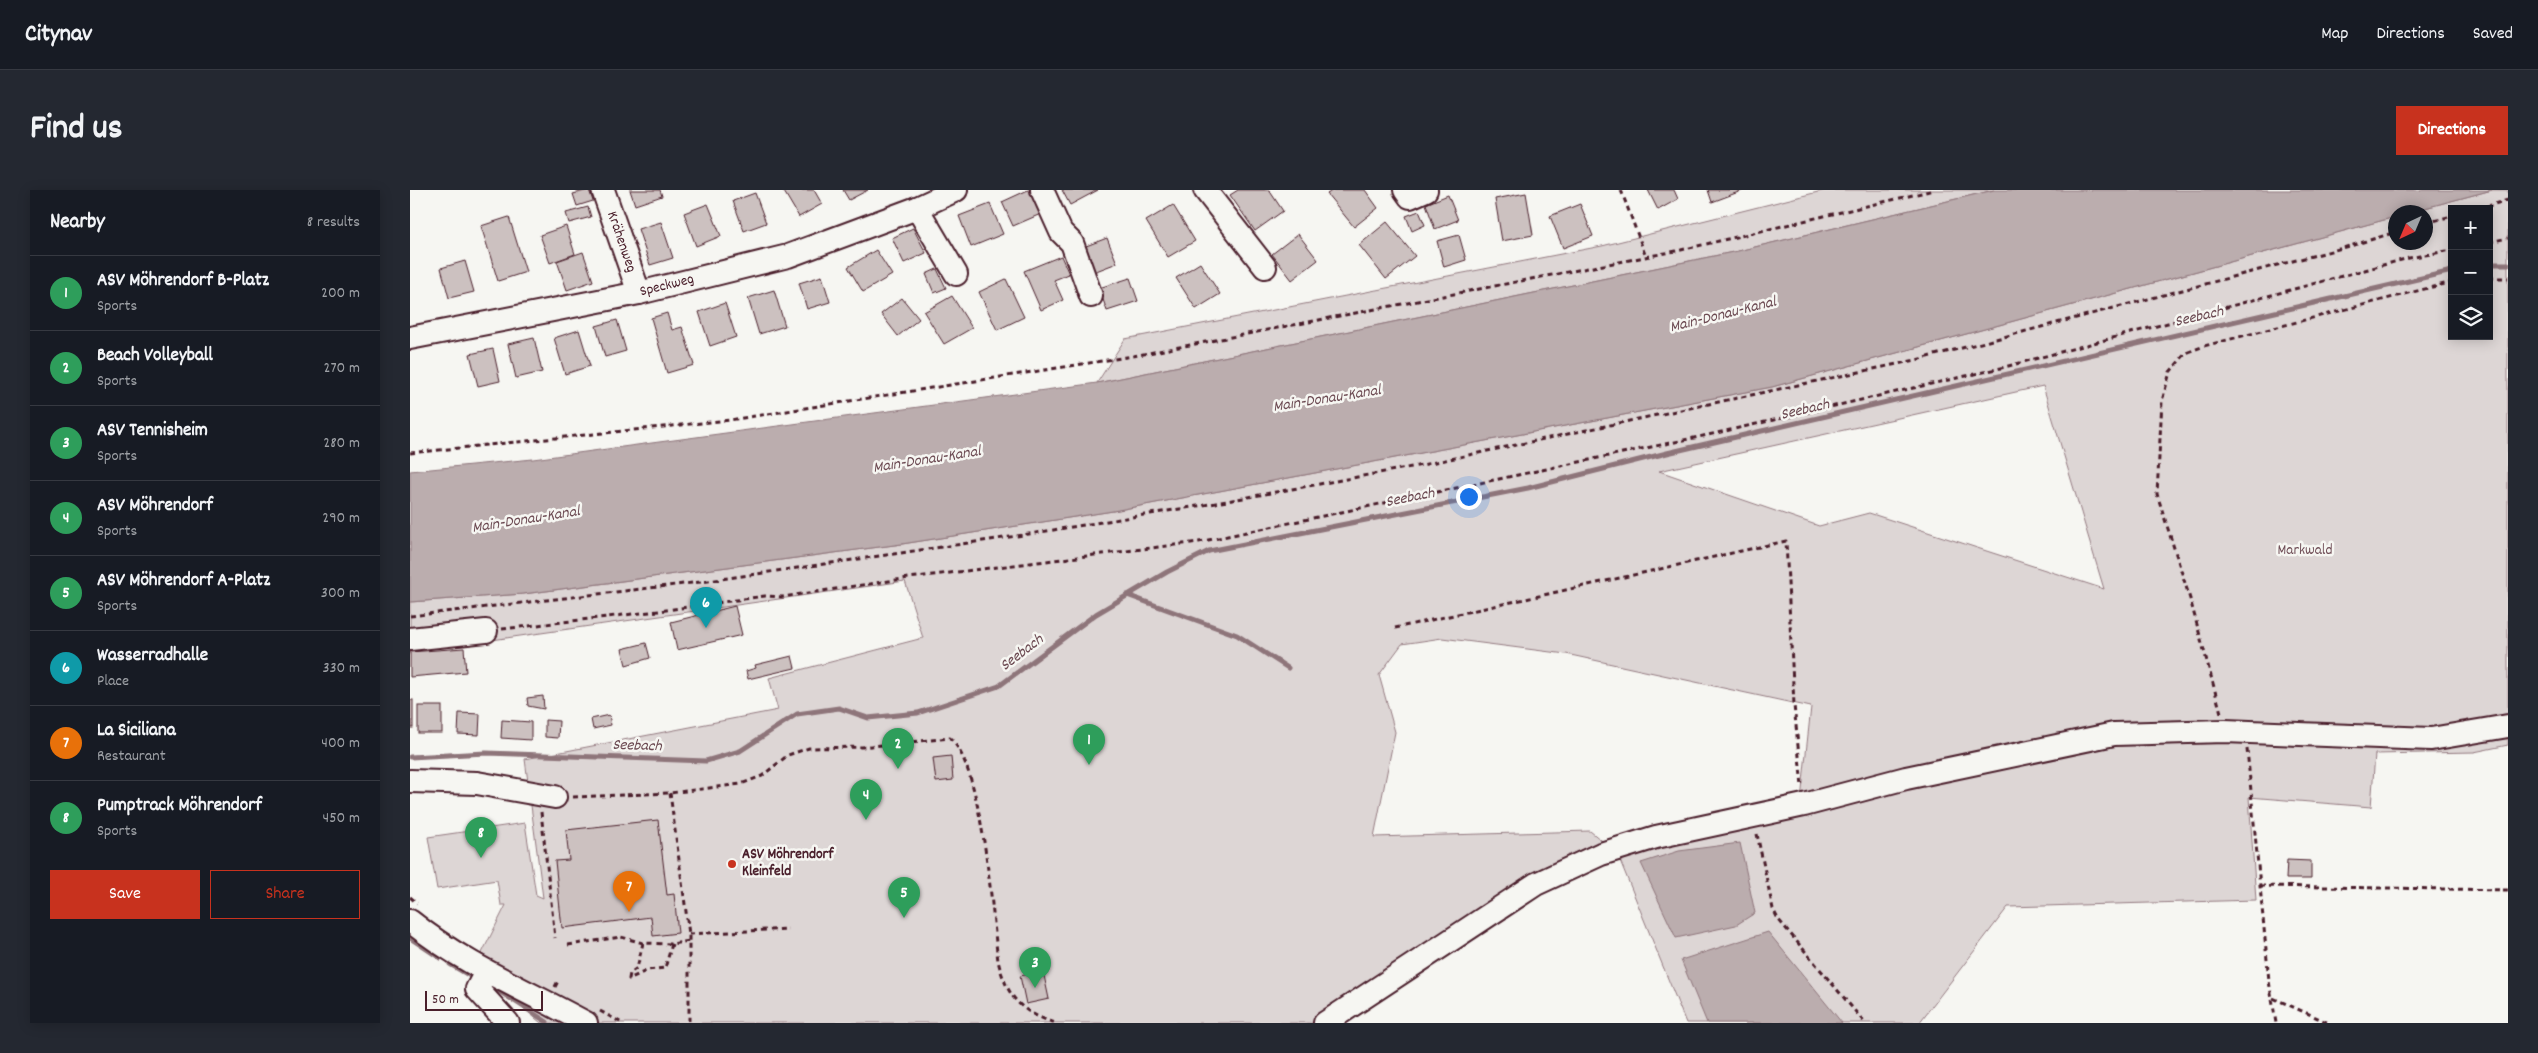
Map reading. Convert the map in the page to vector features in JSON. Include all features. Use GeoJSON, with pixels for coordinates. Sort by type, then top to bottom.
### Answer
{"type":"FeatureCollection","features":[{"type":"Feature","properties":{"kind":"street","name":"Krähenweg"},"geometry":{"type":"LineString","coordinates":[[603,190],[639,293]]}},
{"type":"Feature","properties":{"kind":"street","name":"Speckweg"},"geometry":{"type":"LineString","coordinates":[[410,338],[639,293],[788,256],[917,208],[956,190]]}},
{"type":"Feature","properties":{"kind":"street"},"geometry":{"type":"LineString","coordinates":[[1042,190],[1061,232],[1072,243],[1091,296]]}},
{"type":"Feature","properties":{"kind":"street"},"geometry":{"type":"LineString","coordinates":[[1205,190],[1266,267]]}},
{"type":"Feature","properties":{"kind":"street"},"geometry":{"type":"LineString","coordinates":[[1404,190],[1410,197],[1426,190]]}},
{"type":"Feature","properties":{"kind":"street"},"geometry":{"type":"LineString","coordinates":[[917,208],[956,274]]}},
{"type":"Feature","properties":{"kind":"street"},"geometry":{"type":"LineString","coordinates":[[410,639],[486,630]]}},
{"type":"Feature","properties":{"kind":"street"},"geometry":{"type":"LineString","coordinates":[[1325,1023],[1536,884],[1601,854],[1647,840],[1804,805],[1906,778],[2114,734],[2235,731],[2431,739],[2508,726]]}},
{"type":"Feature","properties":{"kind":"street"},"geometry":{"type":"LineString","coordinates":[[410,781],[477,783],[547,796]]}},
{"type":"Feature","properties":{"kind":"street"},"geometry":{"type":"LineString","coordinates":[[410,921],[440,945],[486,972],[586,1023]]}},
{"type":"Feature","properties":{"kind":"street"},"geometry":{"type":"LineString","coordinates":[[486,972],[477,989],[508,1023]]}},
{"type":"Feature","properties":{"kind":"path"},"geometry":{"type":"LineString","coordinates":[[1621,190],[1646,257]]}},
{"type":"Feature","properties":{"kind":"path"},"geometry":{"type":"LineString","coordinates":[[410,453],[730,420],[1114,360],[1646,257],[1934,190]]}},
{"type":"Feature","properties":{"kind":"path"},"geometry":{"type":"LineString","coordinates":[[2491,205],[2508,200]]}},
{"type":"Feature","properties":{"kind":"path"},"geometry":{"type":"LineString","coordinates":[[2433,221],[2448,217]]}},
{"type":"Feature","properties":{"kind":"path"},"geometry":{"type":"LineString","coordinates":[[410,616],[700,582],[988,540],[1216,503],[1417,466],[1916,360],[2388,234]]}},
{"type":"Feature","properties":{"kind":"path"},"geometry":{"type":"LineString","coordinates":[[2493,241],[2508,238]]}},
{"type":"Feature","properties":{"kind":"path"},"geometry":{"type":"LineString","coordinates":[[486,630],[659,611],[765,596],[782,597],[909,578],[1199,542],[1708,435],[2001,368],[2409,258],[2448,251]]}},
{"type":"Feature","properties":{"kind":"path"},"geometry":{"type":"LineString","coordinates":[[2493,278],[2508,278]]}},
{"type":"Feature","properties":{"kind":"path"},"geometry":{"type":"LineString","coordinates":[[2276,1023],[2260,886],[2235,731],[2157,494],[2162,401],[2170,372],[2186,352],[2448,283]]}},
{"type":"Feature","properties":{"kind":"path"},"geometry":{"type":"LineString","coordinates":[[1395,628],[1786,541],[1794,704],[1804,805]]}},
{"type":"Feature","properties":{"kind":"path"},"geometry":{"type":"LineString","coordinates":[[555,938],[547,796],[670,794],[741,784],[762,776],[788,755],[809,748],[862,747],[950,738],[958,745],[977,797],[998,961],[1004,984],[1023,1008],[1040,1018],[1056,1023]]}},
{"type":"Feature","properties":{"kind":"path"},"geometry":{"type":"LineString","coordinates":[[670,794],[689,934],[690,1021]]}},
{"type":"Feature","properties":{"kind":"path"},"geometry":{"type":"LineString","coordinates":[[1753,816],[1773,909],[1778,919],[1865,1023]]}},
{"type":"Feature","properties":{"kind":"path"},"geometry":{"type":"LineString","coordinates":[[2260,886],[2508,890]]}},
{"type":"Feature","properties":{"kind":"path"},"geometry":{"type":"LineString","coordinates":[[689,934],[788,929]]}},
{"type":"Feature","properties":{"kind":"path"},"geometry":{"type":"LineString","coordinates":[[568,945],[621,937],[643,943],[672,944],[689,941]]}},
{"type":"Feature","properties":{"kind":"path"},"geometry":{"type":"LineString","coordinates":[[643,943],[636,968],[630,973],[629,978],[648,970],[665,968],[672,944]]}},
{"type":"Feature","properties":{"kind":"path"},"geometry":{"type":"LineString","coordinates":[[554,988],[560,979]]}},
{"type":"Feature","properties":{"kind":"path"},"geometry":{"type":"LineString","coordinates":[[2272,998],[2329,1023]]}},
{"type":"Feature","properties":{"kind":"green space"},"geometry":{"type":"Polygon","coordinates":[[[1826,190],[1994,190],[1738,251],[1097,383],[1125,339],[1602,246],[1826,190]]]}},
{"type":"Feature","properties":{"kind":"green space","name":"Markwald"},"geometry":{"type":"Polygon","coordinates":[[[2492,190],[2508,190],[2508,745],[2474,752],[2375,754],[2371,807],[2249,797],[2256,900],[2008,907],[1919,1023],[1686,1023],[1617,853],[1517,904],[1334,1023],[541,1023],[475,967],[506,905],[501,905],[497,880],[437,889],[428,837],[525,823],[536,895],[543,898],[525,759],[778,710],[769,678],[923,638],[905,581],[485,641],[410,642],[410,602],[524,594],[902,544],[1113,511],[1772,387],[2388,219],[2388,250],[2433,250],[2433,206],[2492,190]],[[2043,386],[1659,471],[1819,526],[1869,513],[2104,589],[2043,386]],[[1442,638],[1402,644],[1379,675],[1395,732],[1374,837],[1590,831],[1617,853],[1800,809],[1811,707],[1566,654],[1442,638]]]}},
{"type":"Feature","properties":{"kind":"water","name":"Main-Donau-Kanal"},"geometry":{"type":"Polygon","coordinates":[[[1994,190],[2492,190],[2433,206],[2388,205],[2388,219],[1772,387],[1113,511],[902,544],[523,594],[410,602],[410,471],[533,459],[1097,383],[1738,251],[1994,190]]]}},
{"type":"Feature","properties":{"kind":"water"},"geometry":{"type":"Polygon","coordinates":[[[1740,843],[1755,913],[1736,925],[1676,938],[1641,863],[1679,851],[1740,843]]]}},
{"type":"Feature","properties":{"kind":"water"},"geometry":{"type":"Polygon","coordinates":[[[1768,932],[1842,1023],[1707,1023],[1681,960],[1768,932]]]}},
{"type":"Feature","properties":{"kind":"building"},"geometry":{"type":"Polygon","coordinates":[[[589,190],[593,201],[577,206],[573,194],[589,190]]]}},
{"type":"Feature","properties":{"kind":"building"},"geometry":{"type":"Polygon","coordinates":[[[630,190],[660,190],[662,196],[635,205],[630,190]]]}},
{"type":"Feature","properties":{"kind":"building"},"geometry":{"type":"Polygon","coordinates":[[[783,190],[814,190],[822,204],[799,217],[783,190]]]}},
{"type":"Feature","properties":{"kind":"building"},"geometry":{"type":"Polygon","coordinates":[[[843,190],[868,190],[849,200],[843,190]]]}},
{"type":"Feature","properties":{"kind":"building"},"geometry":{"type":"Polygon","coordinates":[[[1028,190],[1033,190],[1043,213],[1013,226],[1002,202],[1028,190]]]}},
{"type":"Feature","properties":{"kind":"building"},"geometry":{"type":"Polygon","coordinates":[[[1062,190],[1098,190],[1070,205],[1062,190]]]}},
{"type":"Feature","properties":{"kind":"building"},"geometry":{"type":"Polygon","coordinates":[[[1238,190],[1269,190],[1283,211],[1255,231],[1230,195],[1238,190]]]}},
{"type":"Feature","properties":{"kind":"building"},"geometry":{"type":"Polygon","coordinates":[[[1333,190],[1365,190],[1378,208],[1354,227],[1327,194],[1333,190]]]}},
{"type":"Feature","properties":{"kind":"building"},"geometry":{"type":"Polygon","coordinates":[[[1648,190],[1674,190],[1678,199],[1658,210],[1648,190]]]}},
{"type":"Feature","properties":{"kind":"building"},"geometry":{"type":"Polygon","coordinates":[[[1708,190],[1744,190],[1712,202],[1708,190]]]}},
{"type":"Feature","properties":{"kind":"building"},"geometry":{"type":"Polygon","coordinates":[[[755,193],[766,223],[744,231],[733,201],[755,193]]]}},
{"type":"Feature","properties":{"kind":"building"},"geometry":{"type":"Polygon","coordinates":[[[1526,193],[1533,235],[1502,241],[1495,199],[1526,193]]]}},
{"type":"Feature","properties":{"kind":"building"},"geometry":{"type":"Polygon","coordinates":[[[1448,195],[1458,220],[1435,229],[1426,204],[1448,195]]]}},
{"type":"Feature","properties":{"kind":"building"},"geometry":{"type":"Polygon","coordinates":[[[708,204],[721,236],[696,246],[684,213],[708,204]]]}},
{"type":"Feature","properties":{"kind":"building"},"geometry":{"type":"Polygon","coordinates":[[[990,204],[1003,234],[971,247],[959,216],[990,204]]]}},
{"type":"Feature","properties":{"kind":"building"},"geometry":{"type":"Polygon","coordinates":[[[1580,204],[1593,236],[1563,248],[1550,216],[1580,204]]]}},
{"type":"Feature","properties":{"kind":"building"},"geometry":{"type":"Polygon","coordinates":[[[1173,205],[1195,241],[1168,257],[1146,221],[1173,205]]]}},
{"type":"Feature","properties":{"kind":"building"},"geometry":{"type":"Polygon","coordinates":[[[588,207],[591,217],[569,223],[566,213],[588,207]]]}},
{"type":"Feature","properties":{"kind":"building"},"geometry":{"type":"Polygon","coordinates":[[[1419,211],[1425,225],[1412,231],[1406,216],[1419,211]]]}},
{"type":"Feature","properties":{"kind":"building"},"geometry":{"type":"Polygon","coordinates":[[[509,217],[526,272],[498,281],[481,226],[509,217]]]}},
{"type":"Feature","properties":{"kind":"building"},"geometry":{"type":"Polygon","coordinates":[[[661,222],[673,258],[650,265],[638,229],[661,222]]]}},
{"type":"Feature","properties":{"kind":"building"},"geometry":{"type":"Polygon","coordinates":[[[1387,222],[1415,256],[1386,279],[1359,245],[1387,222]]]}},
{"type":"Feature","properties":{"kind":"building"},"geometry":{"type":"Polygon","coordinates":[[[566,226],[575,254],[550,263],[540,235],[566,226]]]}},
{"type":"Feature","properties":{"kind":"building"},"geometry":{"type":"Polygon","coordinates":[[[913,228],[926,253],[904,263],[892,238],[913,228]]]}},
{"type":"Feature","properties":{"kind":"building"},"geometry":{"type":"Polygon","coordinates":[[[1298,234],[1318,260],[1292,280],[1272,254],[1298,234]]]}},
{"type":"Feature","properties":{"kind":"building"},"geometry":{"type":"Polygon","coordinates":[[[1459,235],[1466,260],[1444,267],[1437,241],[1459,235]]]}},
{"type":"Feature","properties":{"kind":"building"},"geometry":{"type":"Polygon","coordinates":[[[1107,238],[1117,263],[1091,273],[1081,248],[1107,238]]]}},
{"type":"Feature","properties":{"kind":"building"},"geometry":{"type":"Polygon","coordinates":[[[876,250],[892,275],[863,292],[848,267],[876,250]]]}},
{"type":"Feature","properties":{"kind":"building"},"geometry":{"type":"Polygon","coordinates":[[[583,252],[593,281],[567,290],[557,261],[583,252]]]}},
{"type":"Feature","properties":{"kind":"building"},"geometry":{"type":"Polygon","coordinates":[[[1061,256],[1069,274],[1054,280],[1063,300],[1041,310],[1024,271],[1061,256]]]}},
{"type":"Feature","properties":{"kind":"building"},"geometry":{"type":"Polygon","coordinates":[[[465,261],[474,292],[449,298],[441,268],[465,261]]]}},
{"type":"Feature","properties":{"kind":"building"},"geometry":{"type":"Polygon","coordinates":[[[1200,263],[1220,294],[1196,309],[1176,278],[1200,263]]]}},
{"type":"Feature","properties":{"kind":"building"},"geometry":{"type":"Polygon","coordinates":[[[937,269],[946,288],[934,293],[926,274],[937,269]]]}},
{"type":"Feature","properties":{"kind":"building"},"geometry":{"type":"Polygon","coordinates":[[[822,276],[830,302],[807,309],[799,283],[822,276]]]}},
{"type":"Feature","properties":{"kind":"building"},"geometry":{"type":"Polygon","coordinates":[[[1130,278],[1138,301],[1107,311],[1099,288],[1130,278]]]}},
{"type":"Feature","properties":{"kind":"building"},"geometry":{"type":"Polygon","coordinates":[[[1006,279],[1024,317],[997,330],[979,292],[1006,279]]]}},
{"type":"Feature","properties":{"kind":"building"},"geometry":{"type":"Polygon","coordinates":[[[774,290],[785,326],[759,334],[748,298],[774,290]]]}},
{"type":"Feature","properties":{"kind":"building"},"geometry":{"type":"Polygon","coordinates":[[[952,296],[972,328],[944,344],[924,312],[952,296]]]}},
{"type":"Feature","properties":{"kind":"building"},"geometry":{"type":"Polygon","coordinates":[[[902,298],[919,319],[898,336],[881,314],[902,298]]]}},
{"type":"Feature","properties":{"kind":"building"},"geometry":{"type":"Polygon","coordinates":[[[725,303],[736,337],[710,346],[699,312],[725,303]]]}},
{"type":"Feature","properties":{"kind":"building"},"geometry":{"type":"Polygon","coordinates":[[[667,313],[672,330],[682,327],[694,365],[667,373],[651,318],[667,313]]]}},
{"type":"Feature","properties":{"kind":"building"},"geometry":{"type":"Polygon","coordinates":[[[617,320],[626,351],[605,357],[596,326],[617,320]]]}},
{"type":"Feature","properties":{"kind":"building"},"geometry":{"type":"Polygon","coordinates":[[[579,330],[590,366],[565,374],[554,338],[579,330]]]}},
{"type":"Feature","properties":{"kind":"building"},"geometry":{"type":"Polygon","coordinates":[[[534,338],[542,372],[516,378],[508,344],[534,338]]]}},
{"type":"Feature","properties":{"kind":"building"},"geometry":{"type":"Polygon","coordinates":[[[493,349],[500,381],[478,386],[470,354],[493,349]]]}},
{"type":"Feature","properties":{"kind":"building"},"geometry":{"type":"Polygon","coordinates":[[[735,606],[742,635],[677,650],[671,622],[735,606]]]}},
{"type":"Feature","properties":{"kind":"building"},"geometry":{"type":"Polygon","coordinates":[[[646,643],[650,658],[626,665],[622,649],[646,643]]]}},
{"type":"Feature","properties":{"kind":"building"},"geometry":{"type":"Polygon","coordinates":[[[464,648],[466,672],[410,677],[410,652],[464,648]]]}},
{"type":"Feature","properties":{"kind":"building"},"geometry":{"type":"Polygon","coordinates":[[[792,656],[795,668],[748,679],[746,671],[756,668],[755,665],[792,656]]]}},
{"type":"Feature","properties":{"kind":"building"},"geometry":{"type":"Polygon","coordinates":[[[543,696],[544,709],[528,706],[527,698],[543,696]]]}},
{"type":"Feature","properties":{"kind":"building"},"geometry":{"type":"Polygon","coordinates":[[[410,700],[413,700],[413,728],[410,728],[410,700]]]}},
{"type":"Feature","properties":{"kind":"building"},"geometry":{"type":"Polygon","coordinates":[[[418,706],[442,706],[442,733],[418,733],[418,706]]]}},
{"type":"Feature","properties":{"kind":"building"},"geometry":{"type":"Polygon","coordinates":[[[459,713],[480,714],[479,735],[458,734],[459,713]]]}},
{"type":"Feature","properties":{"kind":"building"},"geometry":{"type":"Polygon","coordinates":[[[609,715],[611,725],[593,729],[591,719],[609,715]]]}},
{"type":"Feature","properties":{"kind":"building"},"geometry":{"type":"Polygon","coordinates":[[[502,720],[531,722],[531,740],[501,738],[502,720]]]}},
{"type":"Feature","properties":{"kind":"building"},"geometry":{"type":"Polygon","coordinates":[[[545,720],[559,721],[558,738],[545,737],[545,720]]]}},
{"type":"Feature","properties":{"kind":"building"},"geometry":{"type":"Polygon","coordinates":[[[951,756],[953,780],[936,782],[933,758],[951,756]]]}},
{"type":"Feature","properties":{"kind":"building"},"geometry":{"type":"Polygon","coordinates":[[[658,820],[667,895],[674,894],[678,933],[653,936],[651,917],[562,928],[555,861],[569,860],[566,830],[658,820]]]}},
{"type":"Feature","properties":{"kind":"building"},"geometry":{"type":"Polygon","coordinates":[[[2287,860],[2311,861],[2311,879],[2286,879],[2287,860]]]}},
{"type":"Feature","properties":{"kind":"building"},"geometry":{"type":"Polygon","coordinates":[[[1043,971],[1049,999],[1026,1004],[1020,976],[1043,971]]]}},
{"type":"Feature","properties":{"kind":"waterway","name":"Seebach"},"geometry":{"type":"LineString","coordinates":[[2493,264],[2508,264]]}},
{"type":"Feature","properties":{"kind":"waterway","name":"Seebach"},"geometry":{"type":"LineString","coordinates":[[410,757],[486,753],[706,761],[740,751],[797,714],[839,708],[868,718],[918,713],[999,686],[1096,614],[1167,572],[1209,551],[1528,488],[1667,453],[2448,272]]}},
{"type":"Feature","properties":{"kind":"waterway"},"geometry":{"type":"LineString","coordinates":[[1127,595],[1237,635],[1288,668]]}},
{"type":"Feature","properties":{"kind":"waterway"},"geometry":{"type":"LineString","coordinates":[[410,938],[440,958]]}},
{"type":"Feature","properties":{"kind":"waterway"},"geometry":{"type":"LineString","coordinates":[[450,964],[472,977]]}},
{"type":"Feature","properties":{"kind":"waterway"},"geometry":{"type":"LineString","coordinates":[[494,988],[547,1022]]}},
{"type":"Feature","properties":{"kind":"place","name":"Wasserradhalle"},"geometry":{"type":"Point","coordinates":[706,628]}},
{"type":"Feature","properties":{"kind":"place","name":"ASV Möhrendorf B-Platz"},"geometry":{"type":"Point","coordinates":[1089,765]}},
{"type":"Feature","properties":{"kind":"place","name":"Beach Volleyball"},"geometry":{"type":"Point","coordinates":[898,769]}},
{"type":"Feature","properties":{"kind":"place","name":"ASV Möhrendorf"},"geometry":{"type":"Point","coordinates":[866,820]}},
{"type":"Feature","properties":{"kind":"place","name":"Pumptrack Möhrendorf"},"geometry":{"type":"Point","coordinates":[481,858]}},
{"type":"Feature","properties":{"kind":"place","name":"ASV Möhrendorf Kleinfeld"},"geometry":{"type":"Point","coordinates":[732,864]}},
{"type":"Feature","properties":{"kind":"place","name":"La Siciliana"},"geometry":{"type":"Point","coordinates":[629,912]}},
{"type":"Feature","properties":{"kind":"place","name":"ASV Möhrendorf A-Platz"},"geometry":{"type":"Point","coordinates":[904,918]}},
{"type":"Feature","properties":{"kind":"place","name":"ASV Tennisheim"},"geometry":{"type":"Point","coordinates":[1035,988]}}]}
